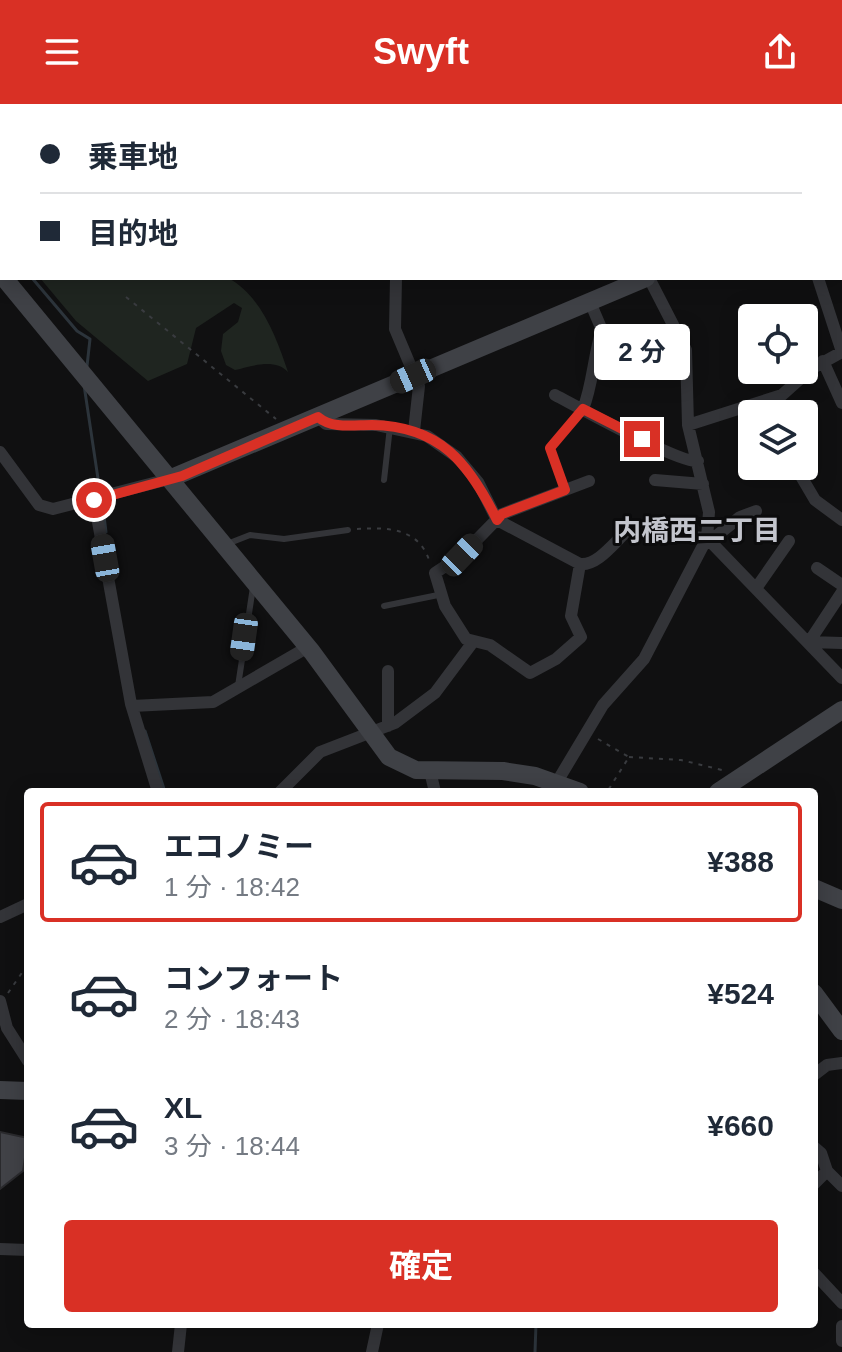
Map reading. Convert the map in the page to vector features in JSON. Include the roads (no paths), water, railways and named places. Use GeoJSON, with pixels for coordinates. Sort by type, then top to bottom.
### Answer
{"type":"FeatureCollection","features":[{"type":"Feature","properties":{"kind":"street"},"geometry":{"type":"LineString","coordinates":[[6,280],[256,585],[380,730],[389,757],[403,766],[430,771],[503,771],[554,787],[603,705],[644,659],[708,540],[740,517],[756,511]]}},
{"type":"Feature","properties":{"kind":"street"},"geometry":{"type":"LineString","coordinates":[[396,280],[395,329],[419,386],[414,431]]}},
{"type":"Feature","properties":{"kind":"street"},"geometry":{"type":"LineString","coordinates":[[0,452],[39,505],[53,509],[94,500],[169,479],[643,280]]}},
{"type":"Feature","properties":{"kind":"street"},"geometry":{"type":"LineString","coordinates":[[649,280],[686,350],[688,425],[709,512],[708,540]]}},
{"type":"Feature","properties":{"kind":"street"},"geometry":{"type":"LineString","coordinates":[[688,425],[782,395],[823,361],[842,352],[819,280]]}},
{"type":"Feature","properties":{"kind":"street"},"geometry":{"type":"LineString","coordinates":[[583,409],[591,388],[591,363],[602,330],[590,302]]}},
{"type":"Feature","properties":{"kind":"street"},"geometry":{"type":"LineString","coordinates":[[823,361],[842,403]]}},
{"type":"Feature","properties":{"kind":"street"},"geometry":{"type":"LineString","coordinates":[[555,395],[664,450],[692,462],[698,461]]}},
{"type":"Feature","properties":{"kind":"street"},"geometry":{"type":"LineString","coordinates":[[318,417],[326,424],[414,431],[457,457],[478,482],[497,520],[580,564],[587,565],[596,559],[625,533],[708,540],[757,587],[842,678]]}},
{"type":"Feature","properties":{"kind":"street"},"geometry":{"type":"LineString","coordinates":[[655,480],[703,484]]}},
{"type":"Feature","properties":{"kind":"street"},"geometry":{"type":"LineString","coordinates":[[803,480],[815,500],[842,520]]}},
{"type":"Feature","properties":{"kind":"street"},"geometry":{"type":"LineString","coordinates":[[580,564],[571,616],[581,637],[556,659],[530,673],[490,645],[473,642],[458,630],[445,606],[435,573],[462,555],[502,514],[589,481]]}},
{"type":"Feature","properties":{"kind":"street"},"geometry":{"type":"LineString","coordinates":[[94,500],[132,706],[157,788]]}},
{"type":"Feature","properties":{"kind":"street"},"geometry":{"type":"LineString","coordinates":[[757,587],[789,541]]}},
{"type":"Feature","properties":{"kind":"street"},"geometry":{"type":"LineString","coordinates":[[817,568],[842,585]]}},
{"type":"Feature","properties":{"kind":"street"},"geometry":{"type":"LineString","coordinates":[[809,642],[842,592]]}},
{"type":"Feature","properties":{"kind":"street"},"geometry":{"type":"LineString","coordinates":[[284,788],[320,752],[380,730],[435,693],[473,642]]}},
{"type":"Feature","properties":{"kind":"street"},"geometry":{"type":"LineString","coordinates":[[809,642],[842,643]]}},
{"type":"Feature","properties":{"kind":"street"},"geometry":{"type":"LineString","coordinates":[[132,706],[204,704],[308,647]]}},
{"type":"Feature","properties":{"kind":"street"},"geometry":{"type":"LineString","coordinates":[[380,730],[388,671]]}},
{"type":"Feature","properties":{"kind":"street"},"geometry":{"type":"LineString","coordinates":[[724,788],[842,710]]}},
{"type":"Feature","properties":{"kind":"street"},"geometry":{"type":"LineString","coordinates":[[430,771],[434,788]]}},
{"type":"Feature","properties":{"kind":"street"},"geometry":{"type":"LineString","coordinates":[[818,890],[842,900]]}},
{"type":"Feature","properties":{"kind":"street"},"geometry":{"type":"LineString","coordinates":[[0,917],[24,906]]}},
{"type":"Feature","properties":{"kind":"street"},"geometry":{"type":"LineString","coordinates":[[818,998],[842,1031]]}},
{"type":"Feature","properties":{"kind":"street"},"geometry":{"type":"LineString","coordinates":[[2,1005],[7,1028],[24,1055]]}},
{"type":"Feature","properties":{"kind":"street"},"geometry":{"type":"LineString","coordinates":[[818,1072],[827,1065],[842,1063]]}},
{"type":"Feature","properties":{"kind":"street"},"geometry":{"type":"LineString","coordinates":[[0,1090],[24,1091]]}},
{"type":"Feature","properties":{"kind":"street"},"geometry":{"type":"LineString","coordinates":[[818,1150],[827,1171],[842,1186]]}},
{"type":"Feature","properties":{"kind":"street"},"geometry":{"type":"LineString","coordinates":[[818,1180],[827,1171]]}},
{"type":"Feature","properties":{"kind":"street"},"geometry":{"type":"LineString","coordinates":[[0,1249],[24,1250]]}},
{"type":"Feature","properties":{"kind":"street"},"geometry":{"type":"LineString","coordinates":[[818,1277],[842,1303]]}},
{"type":"Feature","properties":{"kind":"street"},"geometry":{"type":"LineString","coordinates":[[842,1326],[842,1341]]}},
{"type":"Feature","properties":{"kind":"street"},"geometry":{"type":"LineString","coordinates":[[178,1352],[181,1328]]}},
{"type":"Feature","properties":{"kind":"street"},"geometry":{"type":"LineString","coordinates":[[372,1352],[377,1328]]}},
{"type":"Feature","properties":{"kind":"lane"},"geometry":{"type":"LineString","coordinates":[[565,490],[550,448],[583,409]]}},
{"type":"Feature","properties":{"kind":"lane"},"geometry":{"type":"LineString","coordinates":[[384,480],[390,427]]}},
{"type":"Feature","properties":{"kind":"lane"},"geometry":{"type":"LineString","coordinates":[[224,546],[250,535],[284,539],[348,530]]}},
{"type":"Feature","properties":{"kind":"lane"},"geometry":{"type":"LineString","coordinates":[[239,687],[251,589],[256,585]]}},
{"type":"Feature","properties":{"kind":"lane"},"geometry":{"type":"LineString","coordinates":[[384,606],[443,594]]}},
{"type":"Feature","properties":{"kind":"waterway"},"geometry":{"type":"LineString","coordinates":[[34,280],[77,331],[90,339],[87,366]]}},
{"type":"Feature","properties":{"kind":"waterway"},"geometry":{"type":"LineString","coordinates":[[84,385],[100,492]]}},
{"type":"Feature","properties":{"kind":"waterway"},"geometry":{"type":"LineString","coordinates":[[102,500],[106,532]]}},
{"type":"Feature","properties":{"kind":"waterway"},"geometry":{"type":"LineString","coordinates":[[145,731],[164,788]]}},
{"type":"Feature","properties":{"kind":"waterway"},"geometry":{"type":"LineString","coordinates":[[535,1352],[536,1328]]}},
{"type":"Feature","properties":{"kind":"district","name":"内橋西二丁目"},"geometry":{"type":"Point","coordinates":[697,530]}}]}
